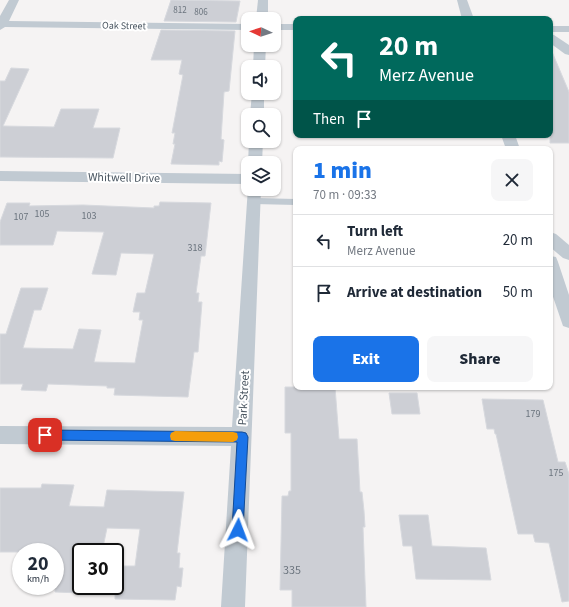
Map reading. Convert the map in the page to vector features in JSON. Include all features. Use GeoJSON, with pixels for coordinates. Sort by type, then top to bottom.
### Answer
{"type":"FeatureCollection","features":[{"type":"Feature","properties":{"kind":"street"},"geometry":{"type":"LineString","coordinates":[[0,25],[14,0]]}},
{"type":"Feature","properties":{"kind":"street"},"geometry":{"type":"LineString","coordinates":[[262,12],[263,0]]}},
{"type":"Feature","properties":{"kind":"street"},"geometry":{"type":"LineString","coordinates":[[462,0],[467,16]]}},
{"type":"Feature","properties":{"kind":"street","name":"Oak Street"},"geometry":{"type":"LineString","coordinates":[[0,25],[241,27]]}},
{"type":"Feature","properties":{"kind":"street"},"geometry":{"type":"LineString","coordinates":[[281,27],[293,27]]}},
{"type":"Feature","properties":{"kind":"street"},"geometry":{"type":"LineString","coordinates":[[553,29],[569,30]]}},
{"type":"Feature","properties":{"kind":"street"},"geometry":{"type":"LineString","coordinates":[[553,39],[569,51]]}},
{"type":"Feature","properties":{"kind":"street","name":"Whitwell Drive"},"geometry":{"type":"LineString","coordinates":[[0,176],[241,179]]}},
{"type":"Feature","properties":{"kind":"street","name":"Park Street"},"geometry":{"type":"LineString","coordinates":[[234,607],[254,196]]}},
{"type":"Feature","properties":{"kind":"street"},"geometry":{"type":"LineString","coordinates":[[553,241],[569,254]]}},
{"type":"Feature","properties":{"kind":"street"},"geometry":{"type":"LineString","coordinates":[[553,271],[569,321]]}},
{"type":"Feature","properties":{"kind":"street"},"geometry":{"type":"LineString","coordinates":[[0,435],[242,437]]}},
{"type":"Feature","properties":{"kind":"lane"},"geometry":{"type":"LineString","coordinates":[[260,196],[293,202]]}},
{"type":"Feature","properties":{"kind":"building"},"geometry":{"type":"Polygon","coordinates":[[[171,0],[240,1],[236,22],[164,21],[171,0]]]}},
{"type":"Feature","properties":{"kind":"building"},"geometry":{"type":"Polygon","coordinates":[[[161,30],[235,31],[229,91],[224,92],[221,139],[224,140],[222,162],[219,161],[219,165],[171,164],[175,144],[173,144],[175,133],[172,133],[183,75],[179,74],[182,60],[151,60],[161,30]]]}},
{"type":"Feature","properties":{"kind":"building"},"geometry":{"type":"Polygon","coordinates":[[[553,54],[569,92],[569,143],[550,143],[550,138],[553,138],[553,54]]]}},
{"type":"Feature","properties":{"kind":"building"},"geometry":{"type":"Polygon","coordinates":[[[11,68],[29,69],[3,126],[54,127],[61,109],[99,109],[93,128],[120,128],[113,158],[0,157],[0,81],[5,81],[11,68]]]}},
{"type":"Feature","properties":{"kind":"building"},"geometry":{"type":"Polygon","coordinates":[[[160,202],[211,203],[205,256],[201,256],[196,293],[199,293],[198,302],[202,302],[198,352],[194,352],[188,397],[114,395],[115,388],[107,388],[107,386],[48,384],[46,391],[21,390],[23,384],[0,384],[0,334],[6,334],[21,288],[48,288],[41,310],[34,310],[23,348],[73,349],[79,329],[101,330],[94,362],[135,363],[143,320],[139,320],[140,312],[133,312],[137,293],[145,293],[154,254],[121,253],[116,275],[92,274],[104,232],[57,231],[53,245],[0,245],[0,222],[7,203],[30,203],[29,206],[83,205],[154,208],[154,206],[159,206],[160,202]]]}},
{"type":"Feature","properties":{"kind":"building"},"geometry":{"type":"Polygon","coordinates":[[[285,387],[293,387],[293,390],[335,390],[339,439],[357,439],[360,492],[362,492],[365,527],[363,527],[366,607],[292,607],[292,590],[280,590],[282,496],[288,496],[289,491],[291,491],[291,433],[285,433],[285,387]]]}},
{"type":"Feature","properties":{"kind":"building"},"geometry":{"type":"Polygon","coordinates":[[[389,393],[417,393],[420,414],[392,414],[389,393]]]}},
{"type":"Feature","properties":{"kind":"building"},"geometry":{"type":"Polygon","coordinates":[[[482,399],[543,400],[558,462],[565,462],[569,474],[569,601],[562,602],[549,543],[535,542],[533,534],[518,534],[496,434],[494,429],[487,429],[482,399]]]}},
{"type":"Feature","properties":{"kind":"building"},"geometry":{"type":"Polygon","coordinates":[[[42,484],[74,485],[69,506],[104,507],[107,490],[184,492],[177,553],[180,553],[179,568],[183,568],[181,587],[177,586],[175,600],[115,599],[115,595],[124,595],[124,566],[135,566],[140,529],[107,528],[104,543],[72,543],[72,593],[64,592],[64,543],[12,543],[12,552],[0,552],[0,488],[41,488],[42,484]]]}},
{"type":"Feature","properties":{"kind":"building"},"geometry":{"type":"Polygon","coordinates":[[[399,515],[428,515],[432,546],[486,548],[491,580],[416,579],[412,546],[403,546],[399,515]]]}},
{"type":"Feature","properties":{"kind":"slow traffic"},"geometry":{"type":"LineString","coordinates":[[175,436],[233,437]]}},
{"type":"Feature","properties":{"kind":"route"},"geometry":{"type":"LineString","coordinates":[[45,435],[242,437],[238,530]]}}]}
